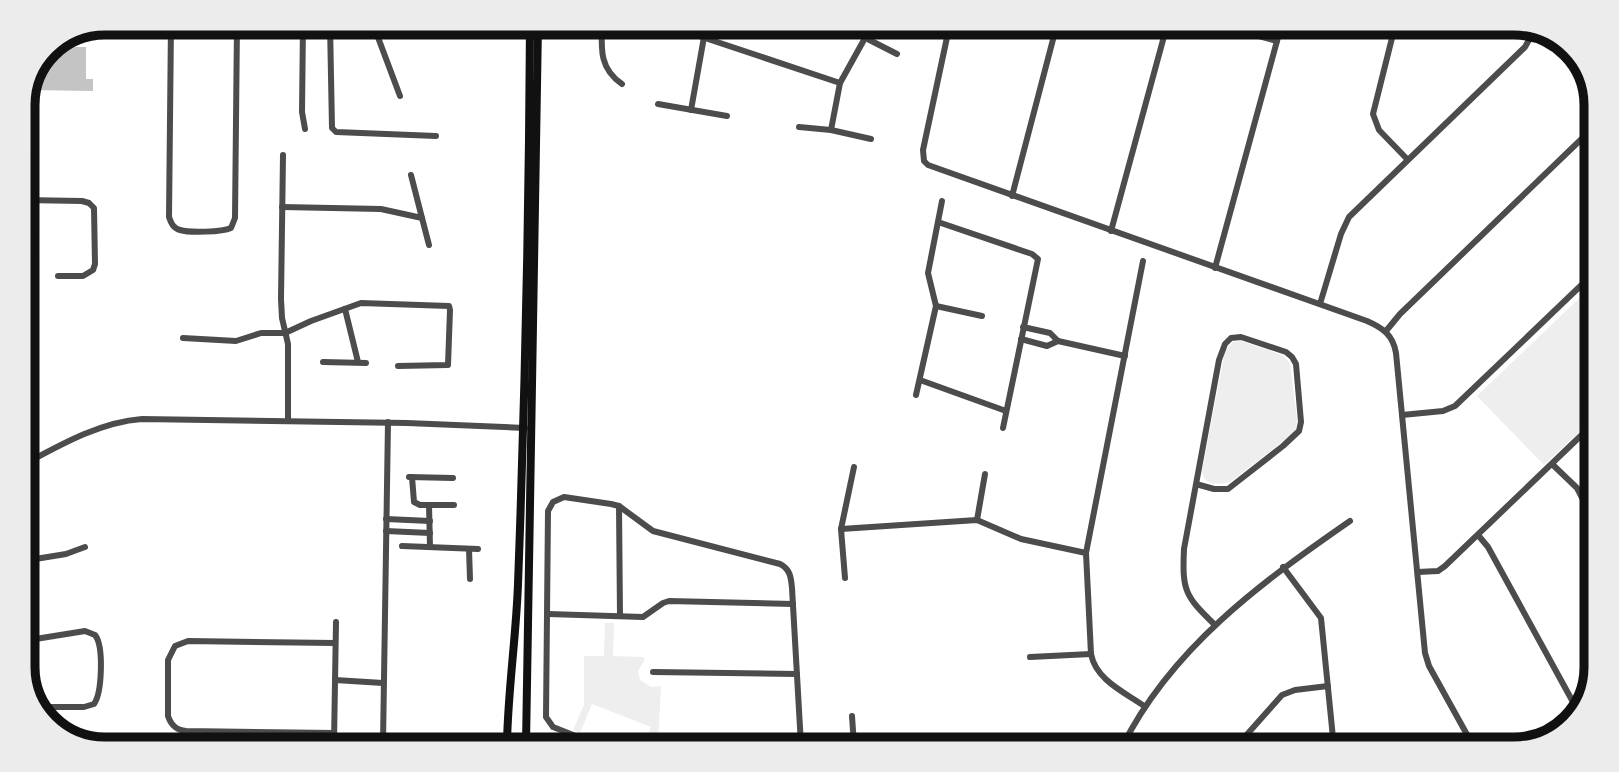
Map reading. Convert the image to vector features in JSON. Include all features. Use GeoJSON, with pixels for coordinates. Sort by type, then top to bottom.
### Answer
{"type":"FeatureCollection","features":[{"type":"Feature","properties":{"kind":"main road"},"geometry":{"type":"LineString","coordinates":[[526,737],[530,35]]}},
{"type":"Feature","properties":{"kind":"main road"},"geometry":{"type":"LineString","coordinates":[[507,737],[527,428],[538,35]]}},
{"type":"Feature","properties":{"kind":"street"},"geometry":{"type":"LineString","coordinates":[[171,35],[169,217],[172,225],[181,230],[223,231],[231,228],[235,218],[237,35]]}},
{"type":"Feature","properties":{"kind":"street"},"geometry":{"type":"LineString","coordinates":[[303,35],[302,112],[305,129]]}},
{"type":"Feature","properties":{"kind":"street"},"geometry":{"type":"LineString","coordinates":[[330,35],[332,128],[337,132],[436,136]]}},
{"type":"Feature","properties":{"kind":"street"},"geometry":{"type":"LineString","coordinates":[[377,35],[400,96]]}},
{"type":"Feature","properties":{"kind":"street"},"geometry":{"type":"LineString","coordinates":[[602,35],[601,54],[604,65],[610,75],[622,84]]}},
{"type":"Feature","properties":{"kind":"street"},"geometry":{"type":"LineString","coordinates":[[698,35],[840,83]]}},
{"type":"Feature","properties":{"kind":"street"},"geometry":{"type":"LineString","coordinates":[[860,35],[897,54]]}},
{"type":"Feature","properties":{"kind":"street"},"geometry":{"type":"LineString","coordinates":[[947,35],[923,149],[924,161],[931,167],[1320,304],[1386,331],[1395,347],[1427,662],[1468,737]]}},
{"type":"Feature","properties":{"kind":"street"},"geometry":{"type":"LineString","coordinates":[[1012,196],[1054,35]]}},
{"type":"Feature","properties":{"kind":"street"},"geometry":{"type":"LineString","coordinates":[[1111,231],[1164,35]]}},
{"type":"Feature","properties":{"kind":"street"},"geometry":{"type":"LineString","coordinates":[[1254,35],[1276,41]]}},
{"type":"Feature","properties":{"kind":"street"},"geometry":{"type":"LineString","coordinates":[[1215,268],[1278,35]]}},
{"type":"Feature","properties":{"kind":"street"},"geometry":{"type":"LineString","coordinates":[[1393,35],[1373,114],[1379,131],[1407,159]]}},
{"type":"Feature","properties":{"kind":"street"},"geometry":{"type":"LineString","coordinates":[[691,110],[704,37]]}},
{"type":"Feature","properties":{"kind":"street"},"geometry":{"type":"LineString","coordinates":[[1320,304],[1346,222],[1407,159],[1525,47],[1531,37]]}},
{"type":"Feature","properties":{"kind":"street"},"geometry":{"type":"LineString","coordinates":[[831,130],[840,83],[866,38]]}},
{"type":"Feature","properties":{"kind":"street"},"geometry":{"type":"LineString","coordinates":[[659,104],[727,116]]}},
{"type":"Feature","properties":{"kind":"street"},"geometry":{"type":"LineString","coordinates":[[799,127],[831,130],[871,139]]}},
{"type":"Feature","properties":{"kind":"street"},"geometry":{"type":"LineString","coordinates":[[1386,331],[1400,314],[1584,137]]}},
{"type":"Feature","properties":{"kind":"street"},"geometry":{"type":"LineString","coordinates":[[283,155],[281,299],[289,364],[288,421]]}},
{"type":"Feature","properties":{"kind":"street"},"geometry":{"type":"LineString","coordinates":[[411,175],[429,245]]}},
{"type":"Feature","properties":{"kind":"street"},"geometry":{"type":"LineString","coordinates":[[35,200],[82,201],[94,208],[93,270],[83,276],[58,275]]}},
{"type":"Feature","properties":{"kind":"street"},"geometry":{"type":"LineString","coordinates":[[916,395],[936,306],[928,273],[942,201]]}},
{"type":"Feature","properties":{"kind":"street"},"geometry":{"type":"LineString","coordinates":[[282,207],[381,209],[422,218]]}},
{"type":"Feature","properties":{"kind":"street"},"geometry":{"type":"LineString","coordinates":[[938,222],[1037,256],[1039,261],[1003,428]]}},
{"type":"Feature","properties":{"kind":"street"},"geometry":{"type":"LineString","coordinates":[[1143,261],[1086,553],[1091,654],[1094,665],[1105,679],[1144,706]]}},
{"type":"Feature","properties":{"kind":"street"},"geometry":{"type":"LineString","coordinates":[[1402,415],[1443,411],[1455,406],[1584,283]]}},
{"type":"Feature","properties":{"kind":"street"},"geometry":{"type":"LineString","coordinates":[[183,338],[236,341],[261,333],[285,334],[311,321],[361,303],[449,306],[448,365],[398,366]]}},
{"type":"Feature","properties":{"kind":"street"},"geometry":{"type":"LineString","coordinates":[[936,306],[982,316]]}},
{"type":"Feature","properties":{"kind":"street"},"geometry":{"type":"LineString","coordinates":[[323,362],[362,363],[345,309]]}},
{"type":"Feature","properties":{"kind":"street"},"geometry":{"type":"LineString","coordinates":[[1024,327],[1050,333],[1058,341],[1125,356]]}},
{"type":"Feature","properties":{"kind":"street"},"geometry":{"type":"LineString","coordinates":[[1196,484],[1213,489],[1228,489],[1299,431],[1301,422],[1296,364],[1289,354],[1241,337],[1231,338],[1225,344],[1219,360],[1196,484],[1184,549],[1184,583],[1191,601],[1215,625]]}},
{"type":"Feature","properties":{"kind":"street"},"geometry":{"type":"LineString","coordinates":[[1021,340],[1047,345],[1058,341]]}},
{"type":"Feature","properties":{"kind":"street"},"geometry":{"type":"LineString","coordinates":[[920,380],[1006,411]]}},
{"type":"Feature","properties":{"kind":"street"},"geometry":{"type":"LineString","coordinates":[[35,460],[92,431],[142,419],[388,422],[527,428]]}},
{"type":"Feature","properties":{"kind":"street"},"geometry":{"type":"LineString","coordinates":[[383,737],[388,422]]}},
{"type":"Feature","properties":{"kind":"street"},"geometry":{"type":"LineString","coordinates":[[1418,572],[1441,569],[1584,433]]}},
{"type":"Feature","properties":{"kind":"street"},"geometry":{"type":"LineString","coordinates":[[1552,464],[1577,488],[1584,500]]}},
{"type":"Feature","properties":{"kind":"street"},"geometry":{"type":"LineString","coordinates":[[845,578],[841,529],[854,467]]}},
{"type":"Feature","properties":{"kind":"street"},"geometry":{"type":"LineString","coordinates":[[977,520],[985,474]]}},
{"type":"Feature","properties":{"kind":"street"},"geometry":{"type":"LineString","coordinates":[[453,478],[410,477],[414,502],[454,505]]}},
{"type":"Feature","properties":{"kind":"street"},"geometry":{"type":"LineString","coordinates":[[578,737],[553,727],[547,720],[550,506],[558,498],[564,497],[619,506],[653,531],[780,564],[790,573],[801,737]]}},
{"type":"Feature","properties":{"kind":"street"},"geometry":{"type":"LineString","coordinates":[[429,505],[430,547]]}},
{"type":"Feature","properties":{"kind":"street"},"geometry":{"type":"LineString","coordinates":[[619,506],[620,616]]}},
{"type":"Feature","properties":{"kind":"street"},"geometry":{"type":"LineString","coordinates":[[386,519],[430,521]]}},
{"type":"Feature","properties":{"kind":"street"},"geometry":{"type":"LineString","coordinates":[[405,520],[405,531]]}},
{"type":"Feature","properties":{"kind":"street"},"geometry":{"type":"LineString","coordinates":[[841,529],[977,520],[1021,539],[1086,553]]}},
{"type":"Feature","properties":{"kind":"street"},"geometry":{"type":"LineString","coordinates":[[1127,737],[1144,706],[1215,625],[1283,567],[1350,521]]}},
{"type":"Feature","properties":{"kind":"street"},"geometry":{"type":"LineString","coordinates":[[386,531],[430,533]]}},
{"type":"Feature","properties":{"kind":"street"},"geometry":{"type":"LineString","coordinates":[[1478,536],[1488,547],[1574,704]]}},
{"type":"Feature","properties":{"kind":"street"},"geometry":{"type":"LineString","coordinates":[[402,546],[478,550]]}},
{"type":"Feature","properties":{"kind":"street"},"geometry":{"type":"LineString","coordinates":[[35,559],[66,554],[85,547]]}},
{"type":"Feature","properties":{"kind":"street"},"geometry":{"type":"LineString","coordinates":[[469,549],[470,579]]}},
{"type":"Feature","properties":{"kind":"street"},"geometry":{"type":"LineString","coordinates":[[1283,567],[1321,618],[1333,737]]}},
{"type":"Feature","properties":{"kind":"street"},"geometry":{"type":"LineString","coordinates":[[548,614],[643,617],[669,601],[793,604]]}},
{"type":"Feature","properties":{"kind":"street"},"geometry":{"type":"LineString","coordinates":[[334,737],[336,622]]}},
{"type":"Feature","properties":{"kind":"street"},"geometry":{"type":"LineString","coordinates":[[35,640],[85,631],[95,635],[100,644],[99,694],[94,704],[84,707],[48,707]]}},
{"type":"Feature","properties":{"kind":"street"},"geometry":{"type":"LineString","coordinates":[[334,733],[177,729],[168,716],[168,660],[175,646],[188,641],[335,643]]}},
{"type":"Feature","properties":{"kind":"street"},"geometry":{"type":"LineString","coordinates":[[1030,657],[1091,654]]}},
{"type":"Feature","properties":{"kind":"street"},"geometry":{"type":"LineString","coordinates":[[653,671],[797,674]]}},
{"type":"Feature","properties":{"kind":"street"},"geometry":{"type":"LineString","coordinates":[[335,680],[383,683]]}},
{"type":"Feature","properties":{"kind":"street"},"geometry":{"type":"LineString","coordinates":[[1244,737],[1282,695],[1295,690],[1328,686]]}},
{"type":"Feature","properties":{"kind":"street"},"geometry":{"type":"LineString","coordinates":[[852,716],[853,737]]}},
{"type":"Feature","properties":{"kind":"shaded area"},"geometry":{"type":"Polygon","coordinates":[[[1584,294],[1584,428],[1544,465],[1477,396],[1584,294]]]}},
{"type":"Feature","properties":{"kind":"shaded area"},"geometry":{"type":"Polygon","coordinates":[[[1241,341],[1282,355],[1290,363],[1296,428],[1291,435],[1230,482],[1212,483],[1203,476],[1202,471],[1225,351],[1233,342],[1241,341]]]}},
{"type":"Feature","properties":{"kind":"shaded area"},"geometry":{"type":"Polygon","coordinates":[[[605,623],[614,623],[613,656],[643,657],[645,659],[638,671],[640,680],[651,687],[661,686],[658,737],[647,737],[651,727],[592,704],[580,733],[573,730],[584,705],[584,656],[604,656],[605,623]]]}},
{"type":"Feature","properties":{"kind":"building"},"geometry":{"type":"Polygon","coordinates":[[[66,47],[86,47],[86,79],[93,79],[93,91],[37,90],[42,74],[59,52],[66,47]]]}}]}
